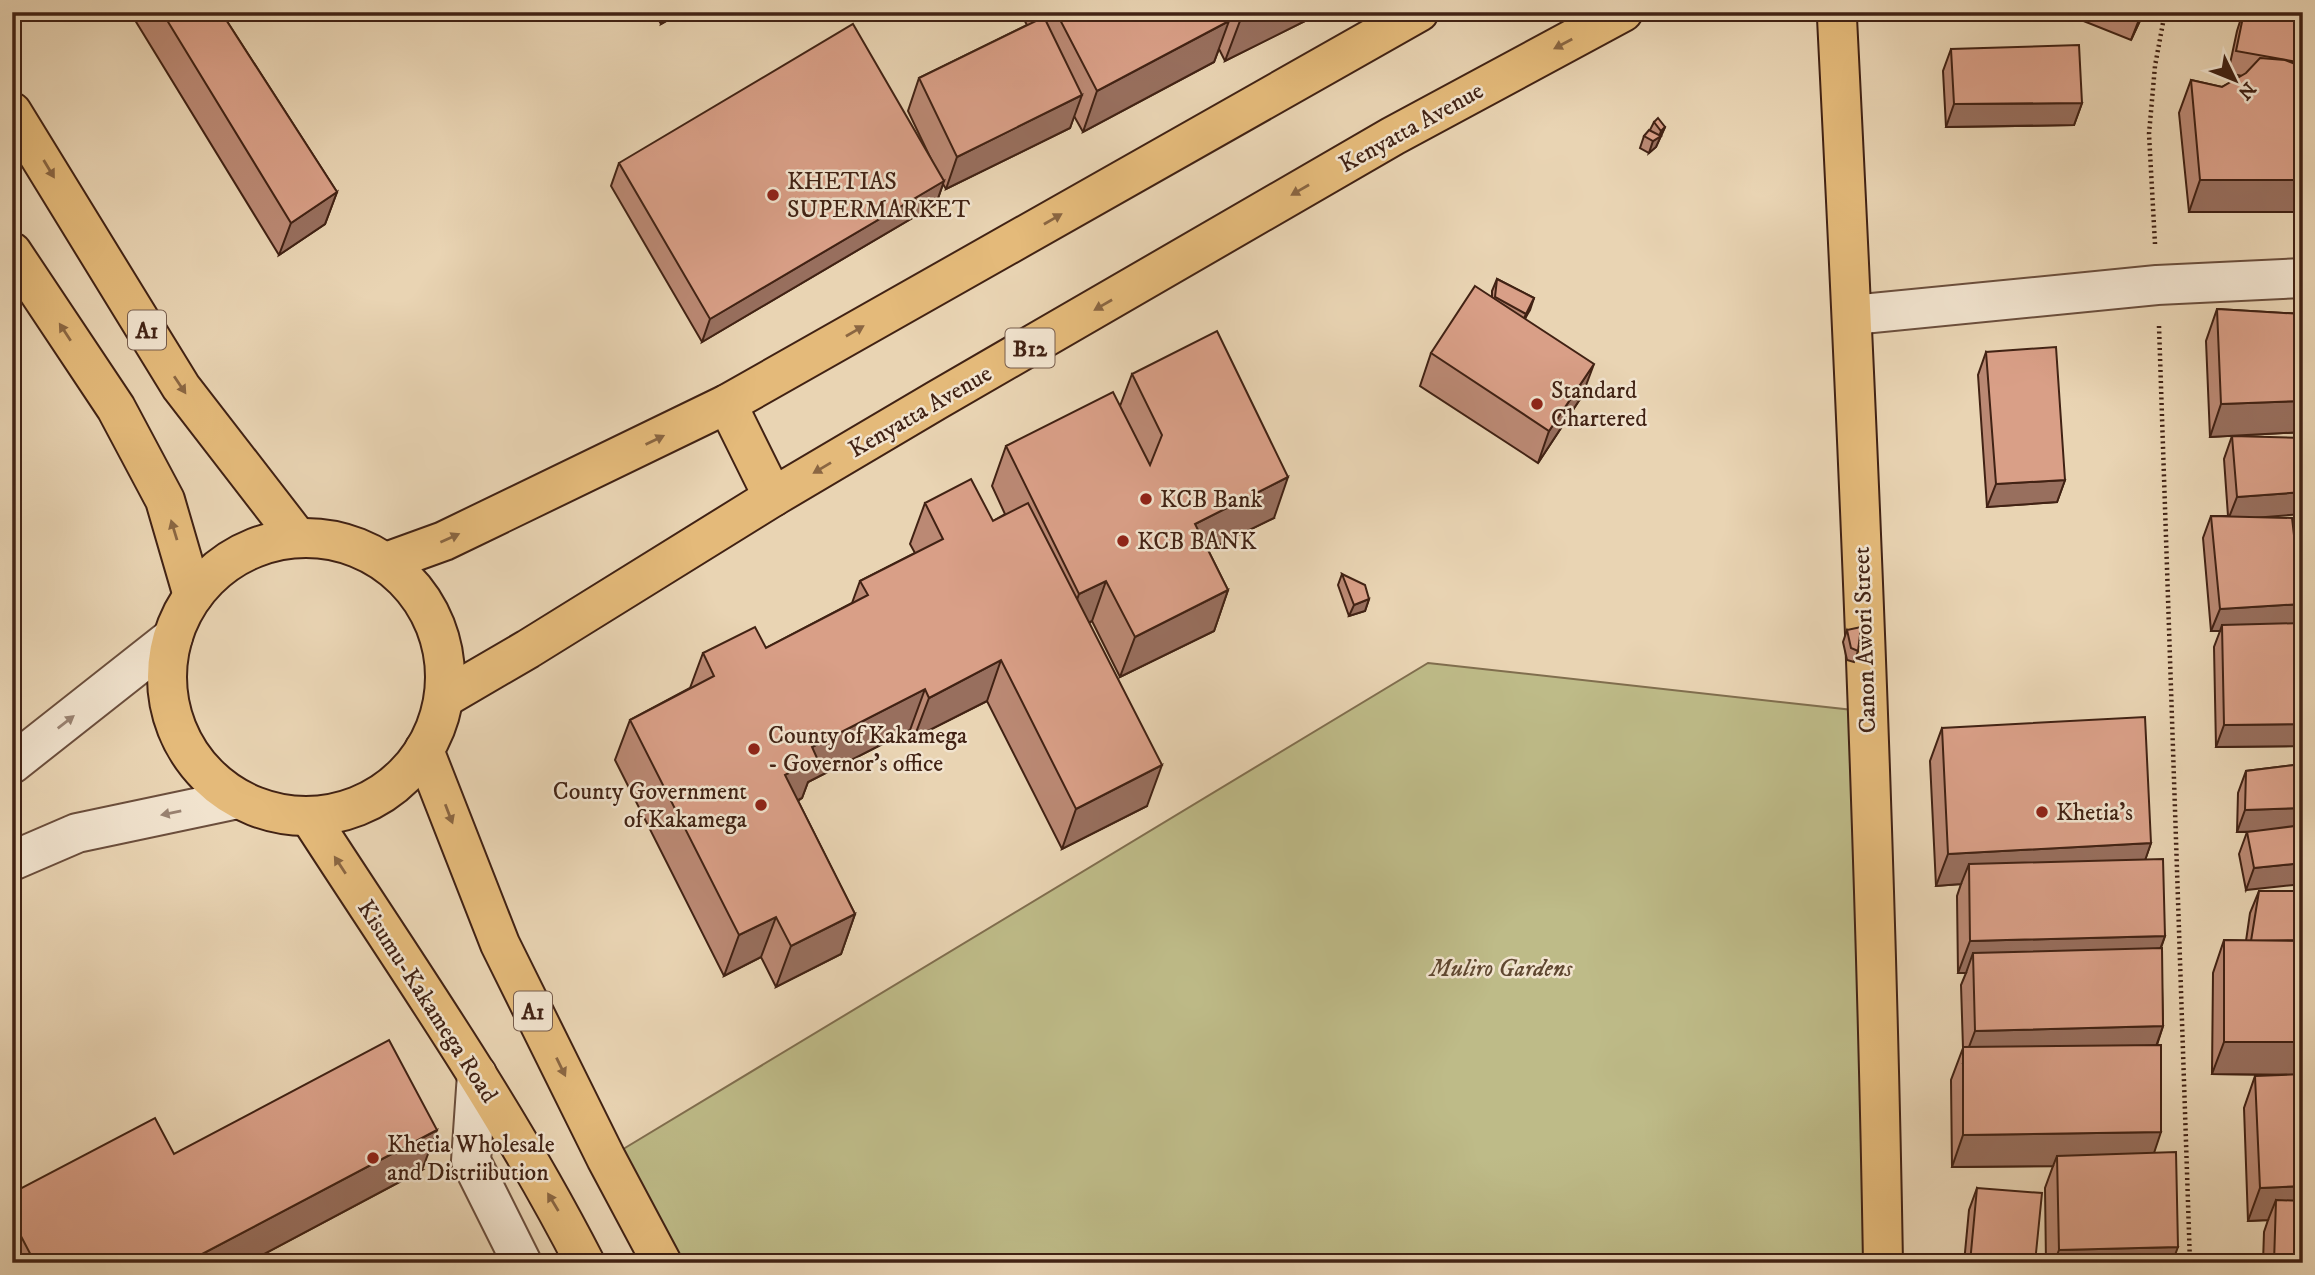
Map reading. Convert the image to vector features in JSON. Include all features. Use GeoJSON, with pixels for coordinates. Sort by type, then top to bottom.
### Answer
{"type":"FeatureCollection","features":[{"type":"Feature","properties":{"kind":"main road"},"geometry":{"type":"LineString","coordinates":[[386,562],[444,541],[727,404],[1419,12]]}},
{"type":"Feature","properties":{"kind":"main road","name":"Kenyatta Avenue"},"geometry":{"type":"LineString","coordinates":[[444,698],[773,498],[1393,136],[1623,12]]}},
{"type":"Feature","properties":{"kind":"main road","name":"Canon Awori Street"},"geometry":{"type":"LineString","coordinates":[[1837,14],[1852,315],[1880,1044],[1883,1263]]}},
{"type":"Feature","properties":{"kind":"main road","name":"A1"},"geometry":{"type":"LineString","coordinates":[[12,112],[181,387],[297,537]]}},
{"type":"Feature","properties":{"kind":"main road"},"geometry":{"type":"LineString","coordinates":[[12,252],[116,408],[165,500],[193,596]]}},
{"type":"Feature","properties":{"kind":"main road"},"geometry":{"type":"LineString","coordinates":[[727,404],[773,498]]}},
{"type":"Feature","properties":{"kind":"main road"},"geometry":{"type":"LineString","coordinates":[[297,537],[344,542],[386,562],[415,588],[435,621],[445,659],[444,698],[436,725],[424,750],[402,777],[374,798],[342,811],[309,816],[272,812],[238,799],[201,769],[177,730],[167,684],[173,637],[193,596],[222,566],[258,546],[297,537]]}},
{"type":"Feature","properties":{"kind":"main road","name":"A1"},"geometry":{"type":"LineString","coordinates":[[424,750],[500,944],[606,1158],[662,1263]]}},
{"type":"Feature","properties":{"kind":"main road","name":"Kisumu-Kakamega Road"},"geometry":{"type":"LineString","coordinates":[[309,816],[477,1074],[559,1212],[585,1263]]}},
{"type":"Feature","properties":{"kind":"street"},"geometry":{"type":"LineString","coordinates":[[1852,315],[2157,285],[2303,278]]}},
{"type":"Feature","properties":{"kind":"street"},"geometry":{"type":"LineString","coordinates":[[12,764],[173,637]]}},
{"type":"Feature","properties":{"kind":"street"},"geometry":{"type":"LineString","coordinates":[[12,861],[77,833],[238,799]]}},
{"type":"Feature","properties":{"kind":"street"},"geometry":{"type":"LineString","coordinates":[[477,1074],[471,1161],[522,1263]]}},
{"type":"Feature","properties":{"kind":"path"},"geometry":{"type":"LineString","coordinates":[[2165,12],[2155,66],[2149,134],[2157,285],[2190,1263]]}},
{"type":"Feature","properties":{"kind":"green space","name":"Muliro Gardens"},"geometry":{"type":"Polygon","coordinates":[[[1428,663],[1871,712],[1884,1263],[664,1263],[610,1157],[1428,663]]]}},
{"type":"Feature","properties":{"kind":"building"},"geometry":{"type":"Polygon","coordinates":[[[162,12],[221,12],[337,192],[291,223],[162,12]]]}},
{"type":"Feature","properties":{"kind":"building"},"geometry":{"type":"Polygon","coordinates":[[[1056,12],[1224,12],[1229,21],[1097,91],[1056,12]]]}},
{"type":"Feature","properties":{"kind":"building"},"geometry":{"type":"Polygon","coordinates":[[[1236,12],[1257,12],[1240,21],[1236,12]]]}},
{"type":"Feature","properties":{"kind":"building"},"geometry":{"type":"Polygon","coordinates":[[[2244,12],[2266,12],[2303,19],[2303,63],[2236,51],[2244,12]]]}},
{"type":"Feature","properties":{"kind":"building"},"geometry":{"type":"Polygon","coordinates":[[[1044,17],[1082,95],[957,157],[919,78],[1044,17]]]}},
{"type":"Feature","properties":{"kind":"building","name":"KHETIAS SUPERMARKET"},"geometry":{"type":"Polygon","coordinates":[[[853,24],[944,181],[710,319],[619,163],[853,24]]]}},
{"type":"Feature","properties":{"kind":"building"},"geometry":{"type":"Polygon","coordinates":[[[2079,45],[2082,103],[1954,104],[1951,49],[2079,45]]]}},
{"type":"Feature","properties":{"kind":"building"},"geometry":{"type":"Polygon","coordinates":[[[2260,58],[2285,60],[2303,67],[2303,180],[2200,180],[2191,80],[2222,87],[2246,73],[2260,58]]]}},
{"type":"Feature","properties":{"kind":"building"},"geometry":{"type":"Polygon","coordinates":[[[1658,118],[1665,127],[1661,131],[1654,122],[1658,118]]]}},
{"type":"Feature","properties":{"kind":"building"},"geometry":{"type":"Polygon","coordinates":[[[1649,130],[1661,136],[1653,141],[1644,136],[1649,130]]]}},
{"type":"Feature","properties":{"kind":"building"},"geometry":{"type":"Polygon","coordinates":[[[1497,279],[1534,298],[1526,314],[1495,297],[1497,279]]]}},
{"type":"Feature","properties":{"kind":"building"},"geometry":{"type":"Polygon","coordinates":[[[1475,286],[1594,364],[1549,431],[1431,353],[1475,286]]]}},
{"type":"Feature","properties":{"kind":"building"},"geometry":{"type":"Polygon","coordinates":[[[2217,309],[2303,314],[2303,401],[2221,404],[2217,309]]]}},
{"type":"Feature","properties":{"kind":"building","name":"KCB BANK"},"geometry":{"type":"Polygon","coordinates":[[[1217,331],[1288,477],[1195,524],[1228,590],[1135,637],[1106,581],[1079,594],[1006,446],[1113,392],[1150,465],[1162,435],[1132,374],[1217,331]]]}},
{"type":"Feature","properties":{"kind":"building"},"geometry":{"type":"Polygon","coordinates":[[[2056,347],[2065,480],[1996,484],[1986,352],[2056,347]]]}},
{"type":"Feature","properties":{"kind":"building"},"geometry":{"type":"Polygon","coordinates":[[[2232,436],[2303,438],[2303,492],[2237,497],[2232,436]]]}},
{"type":"Feature","properties":{"kind":"building","name":"County of Kakamega - Governor's office"},"geometry":{"type":"Polygon","coordinates":[[[971,479],[993,521],[1028,503],[1162,765],[1076,809],[1001,660],[929,698],[925,689],[812,747],[817,758],[785,775],[855,914],[791,946],[776,917],[739,935],[630,720],[714,676],[703,653],[755,627],[766,648],[868,595],[860,581],[943,539],[925,503],[971,479]]]}},
{"type":"Feature","properties":{"kind":"building"},"geometry":{"type":"Polygon","coordinates":[[[2211,516],[2292,518],[2302,604],[2220,609],[2211,516]]]}},
{"type":"Feature","properties":{"kind":"building"},"geometry":{"type":"Polygon","coordinates":[[[1342,574],[1365,585],[1369,599],[1354,605],[1342,574]]]}},
{"type":"Feature","properties":{"kind":"building"},"geometry":{"type":"Polygon","coordinates":[[[2303,623],[2303,724],[2224,725],[2222,625],[2303,623]]]}},
{"type":"Feature","properties":{"kind":"building"},"geometry":{"type":"Polygon","coordinates":[[[1861,627],[1858,651],[1851,648],[1847,630],[1861,627]]]}},
{"type":"Feature","properties":{"kind":"building"},"geometry":{"type":"Polygon","coordinates":[[[2145,717],[2151,843],[1948,854],[1942,728],[2145,717]]]}},
{"type":"Feature","properties":{"kind":"building"},"geometry":{"type":"Polygon","coordinates":[[[2303,764],[2303,808],[2245,810],[2246,771],[2303,764]]]}},
{"type":"Feature","properties":{"kind":"building"},"geometry":{"type":"Polygon","coordinates":[[[2303,825],[2303,863],[2254,868],[2247,832],[2303,825]]]}},
{"type":"Feature","properties":{"kind":"building"},"geometry":{"type":"Polygon","coordinates":[[[2163,859],[2165,936],[1970,941],[1969,864],[2163,859]]]}},
{"type":"Feature","properties":{"kind":"building"},"geometry":{"type":"Polygon","coordinates":[[[2259,891],[2303,891],[2303,940],[2251,941],[2259,891]]]}},
{"type":"Feature","properties":{"kind":"building"},"geometry":{"type":"Polygon","coordinates":[[[2224,940],[2303,941],[2303,1042],[2224,1042],[2224,940]]]}},
{"type":"Feature","properties":{"kind":"building"},"geometry":{"type":"Polygon","coordinates":[[[2162,948],[2163,1026],[1975,1031],[1973,953],[2162,948]]]}},
{"type":"Feature","properties":{"kind":"building"},"geometry":{"type":"Polygon","coordinates":[[[389,1040],[437,1130],[185,1263],[35,1263],[12,1219],[12,1193],[155,1118],[174,1154],[389,1040]]]}},
{"type":"Feature","properties":{"kind":"building"},"geometry":{"type":"Polygon","coordinates":[[[2161,1045],[2161,1132],[1963,1135],[1963,1047],[2161,1045]]]}},
{"type":"Feature","properties":{"kind":"building"},"geometry":{"type":"Polygon","coordinates":[[[2303,1074],[2303,1186],[2260,1188],[2255,1076],[2303,1074]]]}},
{"type":"Feature","properties":{"kind":"building"},"geometry":{"type":"Polygon","coordinates":[[[2176,1152],[2178,1247],[2059,1250],[2057,1156],[2176,1152]]]}},
{"type":"Feature","properties":{"kind":"building"},"geometry":{"type":"Polygon","coordinates":[[[1977,1188],[2042,1193],[2035,1263],[1970,1263],[1977,1188]]]}},
{"type":"Feature","properties":{"kind":"building"},"geometry":{"type":"Polygon","coordinates":[[[2276,1200],[2303,1201],[2303,1263],[2274,1263],[2276,1200]]]}},
{"type":"Feature","properties":{"kind":"place","name":"KHETIAS SUPERMARKET"},"geometry":{"type":"Point","coordinates":[773,195]}},
{"type":"Feature","properties":{"kind":"place","name":"Standard Chartered"},"geometry":{"type":"Point","coordinates":[1537,404]}},
{"type":"Feature","properties":{"kind":"place","name":"KCB Bank"},"geometry":{"type":"Point","coordinates":[1146,499]}},
{"type":"Feature","properties":{"kind":"place","name":"KCB BANK"},"geometry":{"type":"Point","coordinates":[1123,541]}},
{"type":"Feature","properties":{"kind":"place","name":"County of Kakamega - Governor's office"},"geometry":{"type":"Point","coordinates":[754,749]}},
{"type":"Feature","properties":{"kind":"place","name":"County Government of Kakamega"},"geometry":{"type":"Point","coordinates":[761,805]}},
{"type":"Feature","properties":{"kind":"place","name":"Khetia's"},"geometry":{"type":"Point","coordinates":[2042,812]}},
{"type":"Feature","properties":{"kind":"place","name":"Khetia Wholesale and Distriibution"},"geometry":{"type":"Point","coordinates":[373,1158]}}]}
